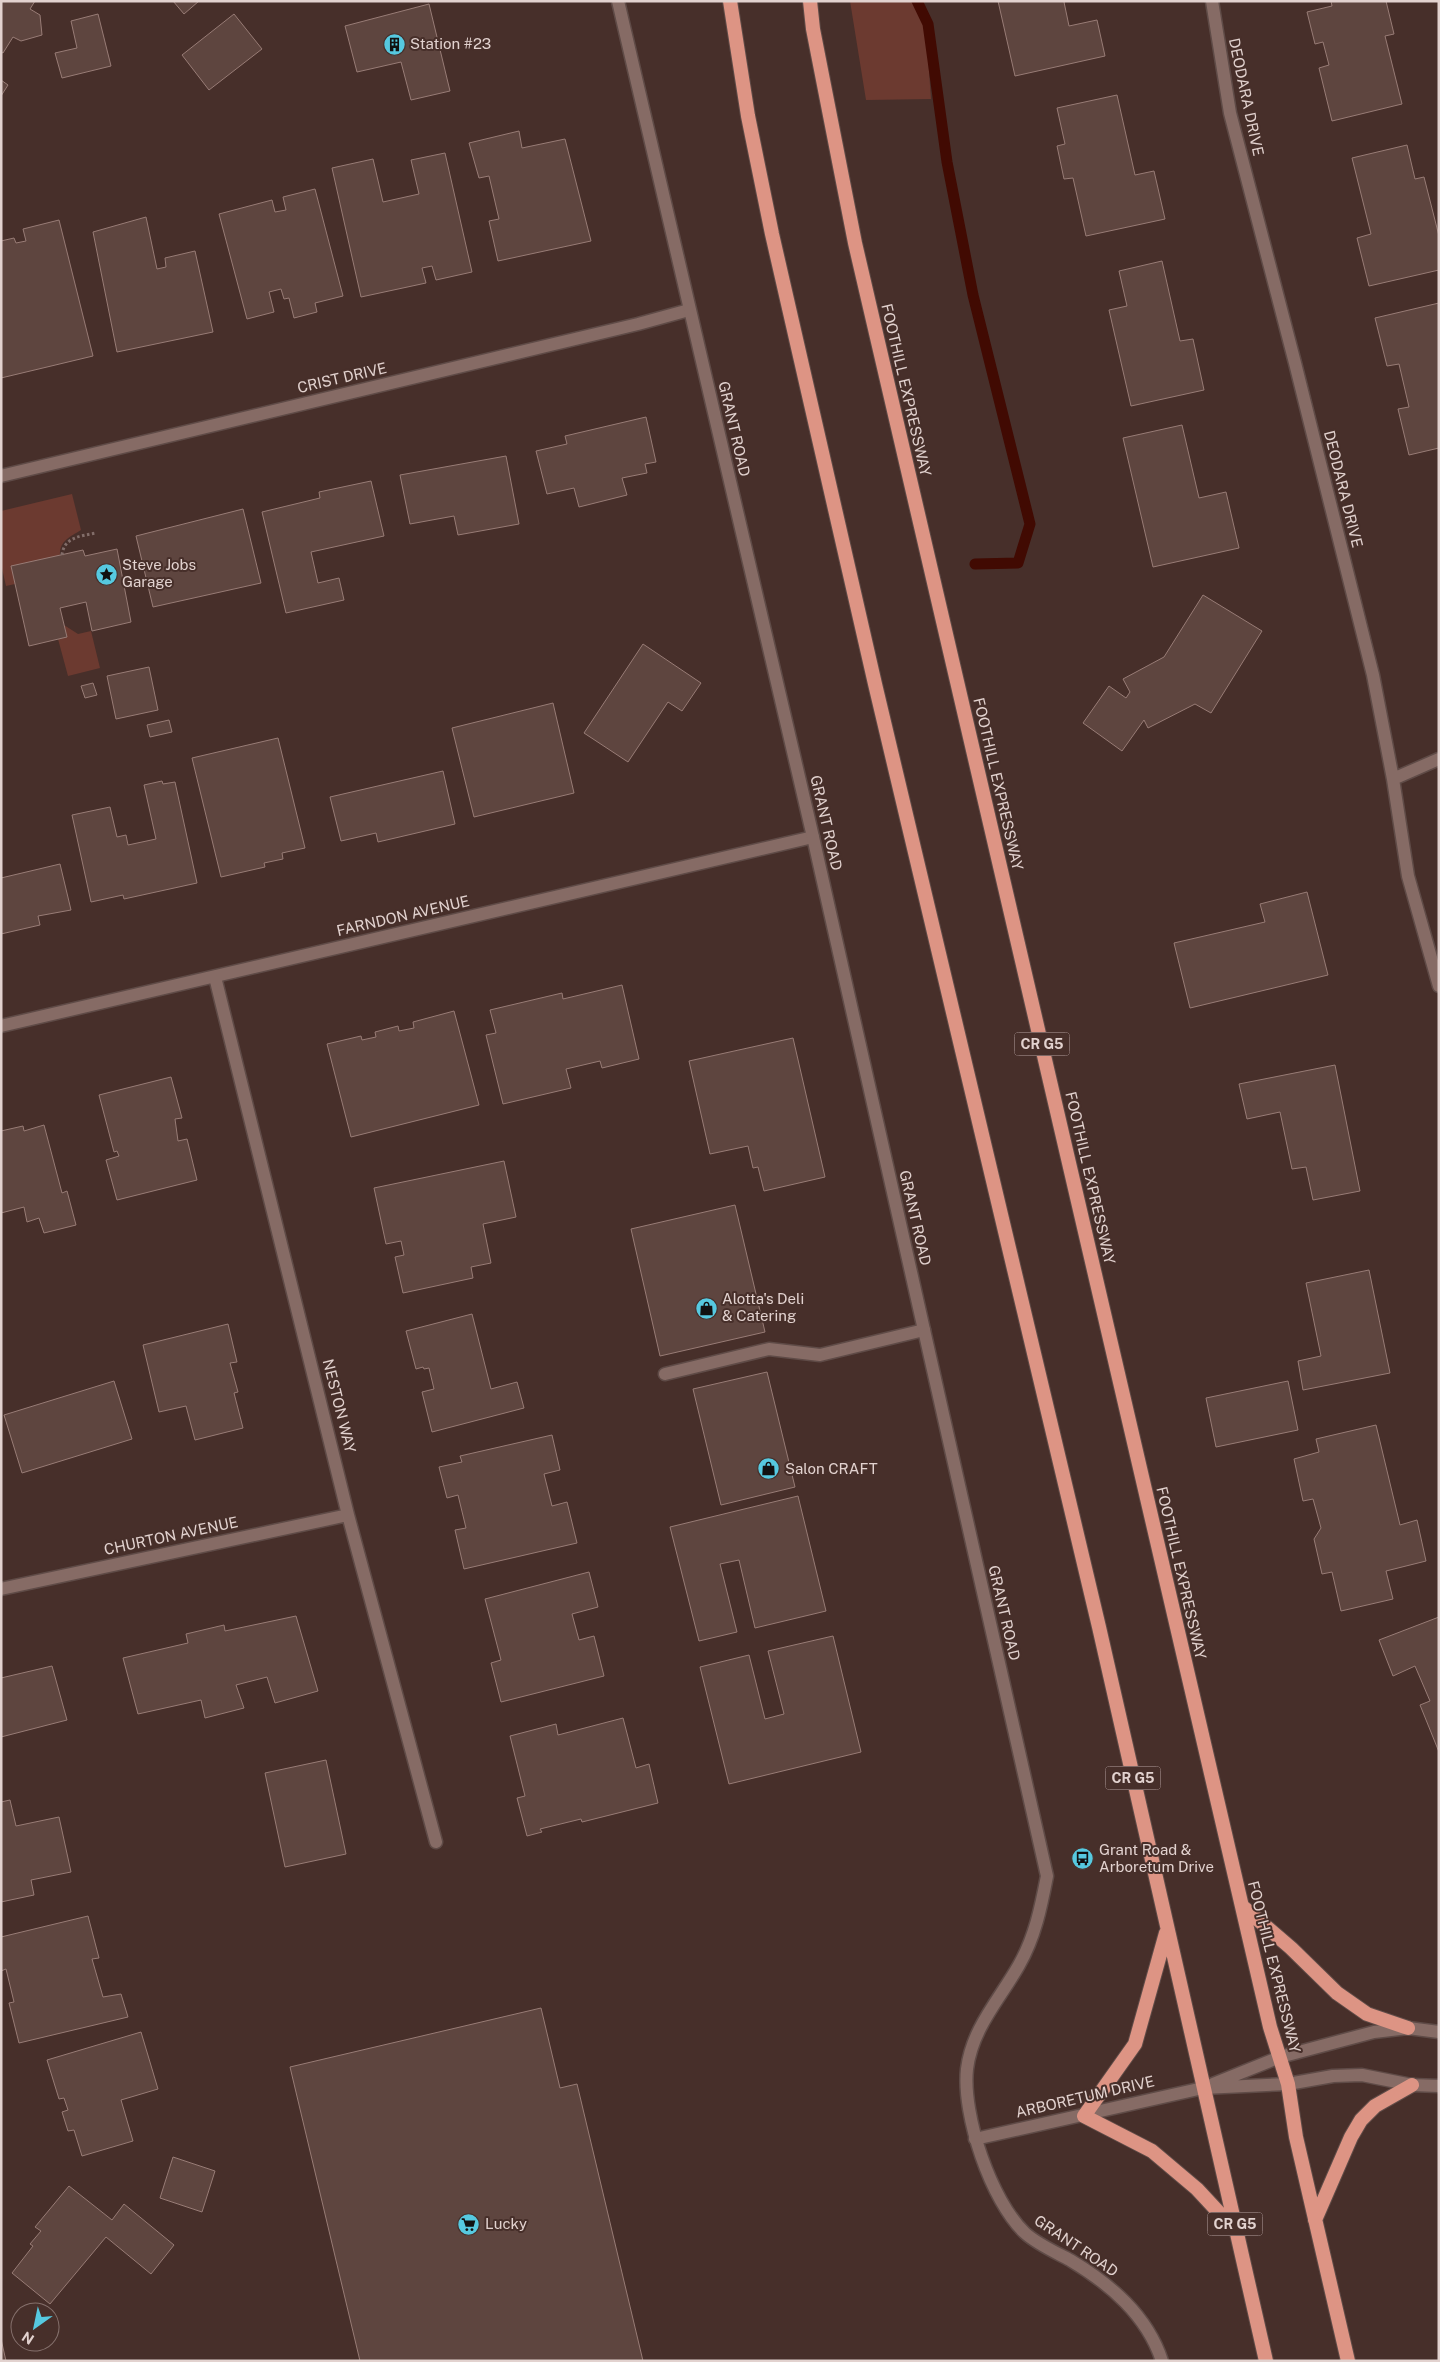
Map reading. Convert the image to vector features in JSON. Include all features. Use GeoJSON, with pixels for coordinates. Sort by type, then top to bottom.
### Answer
{"type":"FeatureCollection","features":[{"type":"Feature","properties":{"kind":"highway","name":"CR G5"},"geometry":{"type":"LineString","coordinates":[[730,1],[748,116],[774,244],[875,684],[1094,1607],[1266,2361]]}},
{"type":"Feature","properties":{"kind":"highway","name":"FOOTHILL EXPRESSWAY"},"geometry":{"type":"LineString","coordinates":[[810,1],[820,66],[856,243],[1270,2027],[1288,2084],[1296,2137],[1348,2361]]}},
{"type":"Feature","properties":{"kind":"highway"},"geometry":{"type":"LineString","coordinates":[[1242,1906],[1337,1993],[1367,2014],[1408,2028]]}},
{"type":"Feature","properties":{"kind":"highway"},"geometry":{"type":"LineString","coordinates":[[1167,1930],[1135,2044],[1084,2116],[1152,2151],[1197,2189],[1236,2231]]}},
{"type":"Feature","properties":{"kind":"highway"},"geometry":{"type":"LineString","coordinates":[[1314,2220],[1351,2137],[1361,2120],[1374,2106],[1412,2085]]}},
{"type":"Feature","properties":{"kind":"street","name":"GRANT ROAD"},"geometry":{"type":"LineString","coordinates":[[618,1],[813,837],[1047,1876],[1039,1922],[1019,1965],[988,2011],[967,2067],[969,2110],[975,2139],[997,2192],[1010,2217],[1026,2234],[1096,2276],[1122,2298],[1140,2318],[1162,2361]]}},
{"type":"Feature","properties":{"kind":"street","name":"DEODARA DRIVE"},"geometry":{"type":"LineString","coordinates":[[1212,1],[1230,113],[1296,363],[1370,665],[1393,779],[1408,876],[1439,986]]}},
{"type":"Feature","properties":{"kind":"street","name":"CRIST DRIVE"},"geometry":{"type":"LineString","coordinates":[[1,476],[638,324],[689,310]]}},
{"type":"Feature","properties":{"kind":"street"},"geometry":{"type":"LineString","coordinates":[[1393,779],[1439,759]]}},
{"type":"Feature","properties":{"kind":"street","name":"FARNDON AVENUE"},"geometry":{"type":"LineString","coordinates":[[1,1026],[813,837]]}},
{"type":"Feature","properties":{"kind":"street","name":"NESTON WAY"},"geometry":{"type":"LineString","coordinates":[[215,977],[348,1514],[436,1842]]}},
{"type":"Feature","properties":{"kind":"street"},"geometry":{"type":"LineString","coordinates":[[665,1374],[769,1350],[820,1355],[924,1330]]}},
{"type":"Feature","properties":{"kind":"street","name":"CHURTON AVENUE"},"geometry":{"type":"LineString","coordinates":[[1,1589],[348,1514]]}},
{"type":"Feature","properties":{"kind":"street","name":"ARBORETUM DRIVE"},"geometry":{"type":"LineString","coordinates":[[975,2139],[1203,2088],[1280,2057],[1374,2032],[1408,2028],[1439,2032]]}},
{"type":"Feature","properties":{"kind":"street","name":"ARBORETUM DRIVE"},"geometry":{"type":"LineString","coordinates":[[1203,2088],[1288,2084],[1333,2076],[1362,2075],[1412,2085],[1439,2086]]}},
{"type":"Feature","properties":{"kind":"path"},"geometry":{"type":"LineString","coordinates":[[62,555],[62,549],[68,541],[75,537],[96,533]]}},
{"type":"Feature","properties":{"kind":"shaded area"},"geometry":{"type":"Polygon","coordinates":[[[850,1],[924,1],[931,99],[866,100],[850,1]]]}},
{"type":"Feature","properties":{"kind":"shaded area"},"geometry":{"type":"Polygon","coordinates":[[[72,494],[81,530],[63,543],[60,556],[15,584],[6,586],[1,564],[1,511],[72,494]]]}},
{"type":"Feature","properties":{"kind":"shaded area"},"geometry":{"type":"Polygon","coordinates":[[[64,625],[78,634],[91,631],[100,668],[68,676],[58,639],[67,637],[64,625]]]}},
{"type":"Feature","properties":{"kind":"building"},"geometry":{"type":"Polygon","coordinates":[[[1,1],[35,1],[30,9],[40,15],[42,35],[21,41],[13,37],[3,53],[1,52],[1,1]]]}},
{"type":"Feature","properties":{"kind":"building"},"geometry":{"type":"Polygon","coordinates":[[[173,1],[199,1],[184,14],[173,1]]]}},
{"type":"Feature","properties":{"kind":"building"},"geometry":{"type":"Polygon","coordinates":[[[998,1],[1066,1],[1064,2],[1069,26],[1097,20],[1105,56],[1015,76],[998,1]]]}},
{"type":"Feature","properties":{"kind":"building"},"geometry":{"type":"Polygon","coordinates":[[[1331,1],[1386,1],[1394,34],[1385,36],[1402,104],[1332,121],[1319,68],[1329,65],[1323,42],[1315,44],[1307,12],[1332,6],[1331,1]]]}},
{"type":"Feature","properties":{"kind":"building","name":"Station #23"},"geometry":{"type":"Polygon","coordinates":[[[429,4],[450,91],[411,100],[401,62],[357,72],[345,26],[429,4]]]}},
{"type":"Feature","properties":{"kind":"building"},"geometry":{"type":"Polygon","coordinates":[[[98,14],[111,66],[62,78],[55,53],[77,48],[71,21],[98,14]]]}},
{"type":"Feature","properties":{"kind":"building"},"geometry":{"type":"Polygon","coordinates":[[[234,14],[262,49],[209,90],[182,55],[234,14]]]}},
{"type":"Feature","properties":{"kind":"building"},"geometry":{"type":"Polygon","coordinates":[[[1,80],[8,85],[1,96],[1,80]]]}},
{"type":"Feature","properties":{"kind":"building"},"geometry":{"type":"Polygon","coordinates":[[[1117,95],[1135,175],[1154,171],[1165,219],[1086,236],[1073,178],[1064,179],[1057,146],[1065,144],[1057,108],[1117,95]]]}},
{"type":"Feature","properties":{"kind":"building"},"geometry":{"type":"Polygon","coordinates":[[[519,131],[522,148],[565,139],[591,241],[498,261],[489,221],[499,219],[489,176],[479,178],[469,143],[519,131]]]}},
{"type":"Feature","properties":{"kind":"building"},"geometry":{"type":"Polygon","coordinates":[[[1407,145],[1415,179],[1424,177],[1439,236],[1439,270],[1369,286],[1357,238],[1371,234],[1352,158],[1407,145]]]}},
{"type":"Feature","properties":{"kind":"building"},"geometry":{"type":"Polygon","coordinates":[[[445,153],[472,272],[436,280],[432,266],[422,268],[426,283],[361,297],[332,168],[373,159],[383,202],[419,194],[411,160],[445,153]]]}},
{"type":"Feature","properties":{"kind":"building"},"geometry":{"type":"Polygon","coordinates":[[[315,189],[343,296],[315,303],[317,312],[294,318],[289,298],[284,299],[281,289],[269,292],[274,312],[247,319],[219,214],[272,200],[275,212],[286,210],[283,197],[315,189]]]}},
{"type":"Feature","properties":{"kind":"building"},"geometry":{"type":"Polygon","coordinates":[[[146,217],[157,269],[166,267],[165,258],[195,251],[213,332],[117,352],[93,232],[146,217]]]}},
{"type":"Feature","properties":{"kind":"building"},"geometry":{"type":"Polygon","coordinates":[[[59,220],[93,356],[1,378],[1,241],[14,238],[16,243],[26,241],[23,229],[59,220]]]}},
{"type":"Feature","properties":{"kind":"building"},"geometry":{"type":"Polygon","coordinates":[[[1162,261],[1180,341],[1193,339],[1204,390],[1131,406],[1109,310],[1127,306],[1119,271],[1162,261]]]}},
{"type":"Feature","properties":{"kind":"building"},"geometry":{"type":"Polygon","coordinates":[[[1439,303],[1439,448],[1409,455],[1398,409],[1409,407],[1399,364],[1387,366],[1375,318],[1439,303]]]}},
{"type":"Feature","properties":{"kind":"building"},"geometry":{"type":"Polygon","coordinates":[[[646,417],[656,462],[645,464],[647,473],[622,478],[627,495],[579,507],[574,488],[547,494],[536,451],[567,444],[565,436],[646,417]]]}},
{"type":"Feature","properties":{"kind":"building"},"geometry":{"type":"Polygon","coordinates":[[[1182,425],[1199,498],[1226,492],[1239,548],[1153,567],[1123,438],[1182,425]]]}},
{"type":"Feature","properties":{"kind":"building"},"geometry":{"type":"Polygon","coordinates":[[[506,456],[519,524],[458,535],[454,516],[410,524],[400,475],[506,456]]]}},
{"type":"Feature","properties":{"kind":"building"},"geometry":{"type":"Polygon","coordinates":[[[371,481],[384,536],[311,552],[318,583],[339,578],[344,600],[286,613],[262,512],[320,498],[319,492],[371,481]]]}},
{"type":"Feature","properties":{"kind":"building"},"geometry":{"type":"Polygon","coordinates":[[[243,509],[261,583],[153,607],[136,536],[243,509]]]}},
{"type":"Feature","properties":{"kind":"building"},"geometry":{"type":"Polygon","coordinates":[[[117,549],[131,622],[92,631],[86,602],[60,608],[67,637],[29,646],[11,566],[83,550],[85,556],[117,549]]]}},
{"type":"Feature","properties":{"kind":"building"},"geometry":{"type":"Polygon","coordinates":[[[1203,595],[1262,631],[1211,713],[1195,704],[1148,728],[1144,720],[1122,751],[1083,723],[1109,686],[1126,698],[1130,692],[1123,679],[1164,657],[1203,595]]]}},
{"type":"Feature","properties":{"kind":"building"},"geometry":{"type":"Polygon","coordinates":[[[643,644],[701,683],[682,711],[668,702],[628,762],[584,733],[643,644]]]}},
{"type":"Feature","properties":{"kind":"building"},"geometry":{"type":"Polygon","coordinates":[[[149,667],[158,710],[116,719],[107,676],[149,667]]]}},
{"type":"Feature","properties":{"kind":"building"},"geometry":{"type":"Polygon","coordinates":[[[93,683],[97,695],[85,698],[81,686],[93,683]]]}},
{"type":"Feature","properties":{"kind":"building"},"geometry":{"type":"Polygon","coordinates":[[[553,703],[574,793],[474,817],[452,728],[553,703]]]}},
{"type":"Feature","properties":{"kind":"building"},"geometry":{"type":"Polygon","coordinates":[[[169,720],[172,732],[150,737],[147,725],[169,720]]]}},
{"type":"Feature","properties":{"kind":"building"},"geometry":{"type":"Polygon","coordinates":[[[278,738],[305,848],[282,853],[283,859],[264,863],[265,867],[221,877],[192,758],[278,738]]]}},
{"type":"Feature","properties":{"kind":"building"},"geometry":{"type":"Polygon","coordinates":[[[443,771],[455,824],[378,842],[376,833],[341,841],[330,797],[443,771]]]}},
{"type":"Feature","properties":{"kind":"building"},"geometry":{"type":"Polygon","coordinates":[[[162,781],[163,784],[175,782],[197,883],[124,899],[123,895],[91,902],[72,815],[110,807],[117,837],[126,835],[128,845],[156,839],[144,785],[162,781]]]}},
{"type":"Feature","properties":{"kind":"building"},"geometry":{"type":"Polygon","coordinates":[[[60,864],[71,910],[38,916],[40,925],[1,934],[1,878],[60,864]]]}},
{"type":"Feature","properties":{"kind":"building"},"geometry":{"type":"Polygon","coordinates":[[[1307,892],[1328,975],[1190,1008],[1174,943],[1265,922],[1260,904],[1307,892]]]}},
{"type":"Feature","properties":{"kind":"building"},"geometry":{"type":"Polygon","coordinates":[[[622,985],[639,1059],[602,1068],[600,1061],[566,1069],[571,1088],[503,1104],[486,1035],[496,1033],[490,1010],[562,993],[563,999],[622,985]]]}},
{"type":"Feature","properties":{"kind":"building"},"geometry":{"type":"Polygon","coordinates":[[[454,1011],[479,1105],[351,1137],[327,1044],[361,1036],[362,1040],[376,1037],[375,1032],[398,1026],[399,1031],[414,1028],[413,1022],[454,1011]]]}},
{"type":"Feature","properties":{"kind":"building"},"geometry":{"type":"Polygon","coordinates":[[[793,1038],[825,1177],[764,1191],[758,1167],[753,1168],[748,1146],[710,1154],[689,1061],[793,1038]]]}},
{"type":"Feature","properties":{"kind":"building"},"geometry":{"type":"Polygon","coordinates":[[[1335,1065],[1360,1191],[1313,1200],[1306,1167],[1292,1169],[1280,1112],[1247,1119],[1239,1084],[1335,1065]]]}},
{"type":"Feature","properties":{"kind":"building"},"geometry":{"type":"Polygon","coordinates":[[[171,1077],[182,1118],[175,1119],[178,1141],[187,1139],[197,1180],[117,1200],[106,1160],[119,1156],[117,1151],[114,1152],[99,1095],[171,1077]]]}},
{"type":"Feature","properties":{"kind":"building"},"geometry":{"type":"Polygon","coordinates":[[[44,1125],[62,1193],[67,1191],[76,1225],[44,1233],[39,1218],[27,1222],[24,1207],[1,1213],[1,1131],[23,1126],[24,1131],[44,1125]]]}},
{"type":"Feature","properties":{"kind":"building"},"geometry":{"type":"Polygon","coordinates":[[[504,1161],[516,1217],[483,1224],[491,1263],[471,1267],[473,1278],[403,1293],[395,1257],[404,1255],[401,1241],[386,1244],[374,1188],[504,1161]]]}},
{"type":"Feature","properties":{"kind":"building"},"geometry":{"type":"Polygon","coordinates":[[[735,1205],[765,1332],[660,1356],[631,1229],[735,1205]]]}},
{"type":"Feature","properties":{"kind":"building"},"geometry":{"type":"Polygon","coordinates":[[[1369,1270],[1390,1373],[1303,1390],[1298,1361],[1321,1356],[1306,1283],[1369,1270]]]}},
{"type":"Feature","properties":{"kind":"building"},"geometry":{"type":"Polygon","coordinates":[[[472,1314],[491,1389],[517,1382],[524,1408],[432,1432],[422,1392],[434,1389],[429,1368],[416,1369],[406,1331],[472,1314]]]}},
{"type":"Feature","properties":{"kind":"building"},"geometry":{"type":"Polygon","coordinates":[[[228,1324],[237,1362],[230,1363],[238,1392],[234,1393],[243,1428],[195,1440],[186,1406],[159,1412],[143,1345],[228,1324]]]}},
{"type":"Feature","properties":{"kind":"building"},"geometry":{"type":"Polygon","coordinates":[[[767,1372],[795,1487],[721,1505],[693,1389],[767,1372]]]}},
{"type":"Feature","properties":{"kind":"building"},"geometry":{"type":"Polygon","coordinates":[[[114,1381],[132,1439],[22,1473],[4,1415],[114,1381]]]}},
{"type":"Feature","properties":{"kind":"building"},"geometry":{"type":"Polygon","coordinates":[[[1288,1381],[1298,1430],[1216,1447],[1206,1398],[1288,1381]]]}},
{"type":"Feature","properties":{"kind":"building"},"geometry":{"type":"Polygon","coordinates":[[[1376,1425],[1400,1525],[1417,1520],[1426,1561],[1386,1571],[1393,1599],[1341,1611],[1332,1572],[1322,1574],[1314,1539],[1321,1528],[1313,1499],[1303,1501],[1294,1459],[1319,1452],[1316,1439],[1376,1425]]]}},
{"type":"Feature","properties":{"kind":"building"},"geometry":{"type":"Polygon","coordinates":[[[552,1435],[560,1470],[544,1474],[552,1506],[567,1502],[577,1543],[464,1569],[455,1530],[466,1528],[458,1495],[447,1498],[439,1467],[462,1462],[460,1456],[552,1435]]]}},
{"type":"Feature","properties":{"kind":"building"},"geometry":{"type":"Polygon","coordinates":[[[798,1496],[826,1611],[755,1628],[739,1560],[720,1564],[737,1632],[699,1641],[670,1527],[798,1496]]]}},
{"type":"Feature","properties":{"kind":"building"},"geometry":{"type":"Polygon","coordinates":[[[589,1572],[598,1607],[572,1614],[579,1640],[594,1636],[604,1676],[501,1702],[491,1663],[501,1660],[485,1599],[589,1572]]]}},
{"type":"Feature","properties":{"kind":"building"},"geometry":{"type":"Polygon","coordinates":[[[296,1616],[318,1691],[275,1703],[267,1677],[236,1685],[244,1708],[205,1718],[201,1700],[138,1714],[123,1658],[188,1643],[186,1634],[224,1625],[225,1631],[296,1616]]]}},
{"type":"Feature","properties":{"kind":"building"},"geometry":{"type":"Polygon","coordinates":[[[1439,1617],[1439,1752],[1420,1705],[1430,1701],[1415,1666],[1393,1676],[1379,1640],[1439,1617]]]}},
{"type":"Feature","properties":{"kind":"building"},"geometry":{"type":"Polygon","coordinates":[[[833,1636],[861,1752],[729,1784],[700,1667],[749,1655],[765,1719],[784,1714],[768,1651],[833,1636]]]}},
{"type":"Feature","properties":{"kind":"building"},"geometry":{"type":"Polygon","coordinates":[[[52,1666],[67,1720],[1,1737],[1,1678],[52,1666]]]}},
{"type":"Feature","properties":{"kind":"building"},"geometry":{"type":"Polygon","coordinates":[[[623,1718],[636,1768],[649,1764],[658,1803],[582,1822],[581,1819],[540,1829],[542,1832],[527,1836],[517,1798],[525,1796],[510,1736],[556,1724],[558,1735],[623,1718]]]}},
{"type":"Feature","properties":{"kind":"building"},"geometry":{"type":"Polygon","coordinates":[[[326,1760],[346,1854],[285,1867],[265,1773],[326,1760]]]}},
{"type":"Feature","properties":{"kind":"building"},"geometry":{"type":"Polygon","coordinates":[[[10,1800],[16,1826],[59,1817],[71,1872],[31,1880],[34,1895],[1,1902],[1,1802],[10,1800]]]}},
{"type":"Feature","properties":{"kind":"building"},"geometry":{"type":"Polygon","coordinates":[[[88,1916],[99,1958],[92,1959],[103,1997],[121,1994],[128,2017],[19,2043],[9,2003],[14,2002],[6,1969],[1,1971],[1,1937],[88,1916]]]}},
{"type":"Feature","properties":{"kind":"building","name":"Lucky"},"geometry":{"type":"Polygon","coordinates":[[[541,2008],[560,2088],[577,2084],[643,2361],[360,2361],[290,2067],[541,2008]]]}},
{"type":"Feature","properties":{"kind":"building"},"geometry":{"type":"Polygon","coordinates":[[[141,2032],[158,2089],[121,2100],[133,2141],[82,2156],[74,2130],[68,2131],[62,2112],[68,2110],[64,2098],[59,2099],[47,2060],[141,2032]]]}},
{"type":"Feature","properties":{"kind":"building"},"geometry":{"type":"Polygon","coordinates":[[[173,2157],[215,2171],[202,2212],[160,2198],[173,2157]]]}},
{"type":"Feature","properties":{"kind":"building"},"geometry":{"type":"Polygon","coordinates":[[[69,2186],[112,2220],[124,2204],[174,2245],[151,2274],[106,2237],[52,2302],[48,2302],[12,2273],[33,2246],[30,2244],[41,2231],[35,2227],[69,2186]]]}},
{"type":"Feature","properties":{"kind":"building"},"geometry":{"type":"Polygon","coordinates":[[[1,2339],[6,2361],[1,2361],[1,2339]]]}},
{"type":"Feature","properties":{"kind":"waterway"},"geometry":{"type":"LineString","coordinates":[[917,1],[928,24],[947,162],[973,295],[1030,524],[1018,563],[975,564]]}},
{"type":"Feature","properties":{"kind":"place","name":"Station #23"},"geometry":{"type":"Point","coordinates":[394,44]}},
{"type":"Feature","properties":{"kind":"place","name":"Steve Jobs Garage"},"geometry":{"type":"Point","coordinates":[106,574]}},
{"type":"Feature","properties":{"kind":"place","name":"Alotta's Deli & Catering"},"geometry":{"type":"Point","coordinates":[706,1308]}},
{"type":"Feature","properties":{"kind":"place","name":"Salon CRAFT"},"geometry":{"type":"Point","coordinates":[769,1469]}},
{"type":"Feature","properties":{"kind":"place","name":"Grant Road & Arboretum Drive"},"geometry":{"type":"Point","coordinates":[1083,1859]}},
{"type":"Feature","properties":{"kind":"place","name":"Lucky"},"geometry":{"type":"Point","coordinates":[469,2224]}}]}
